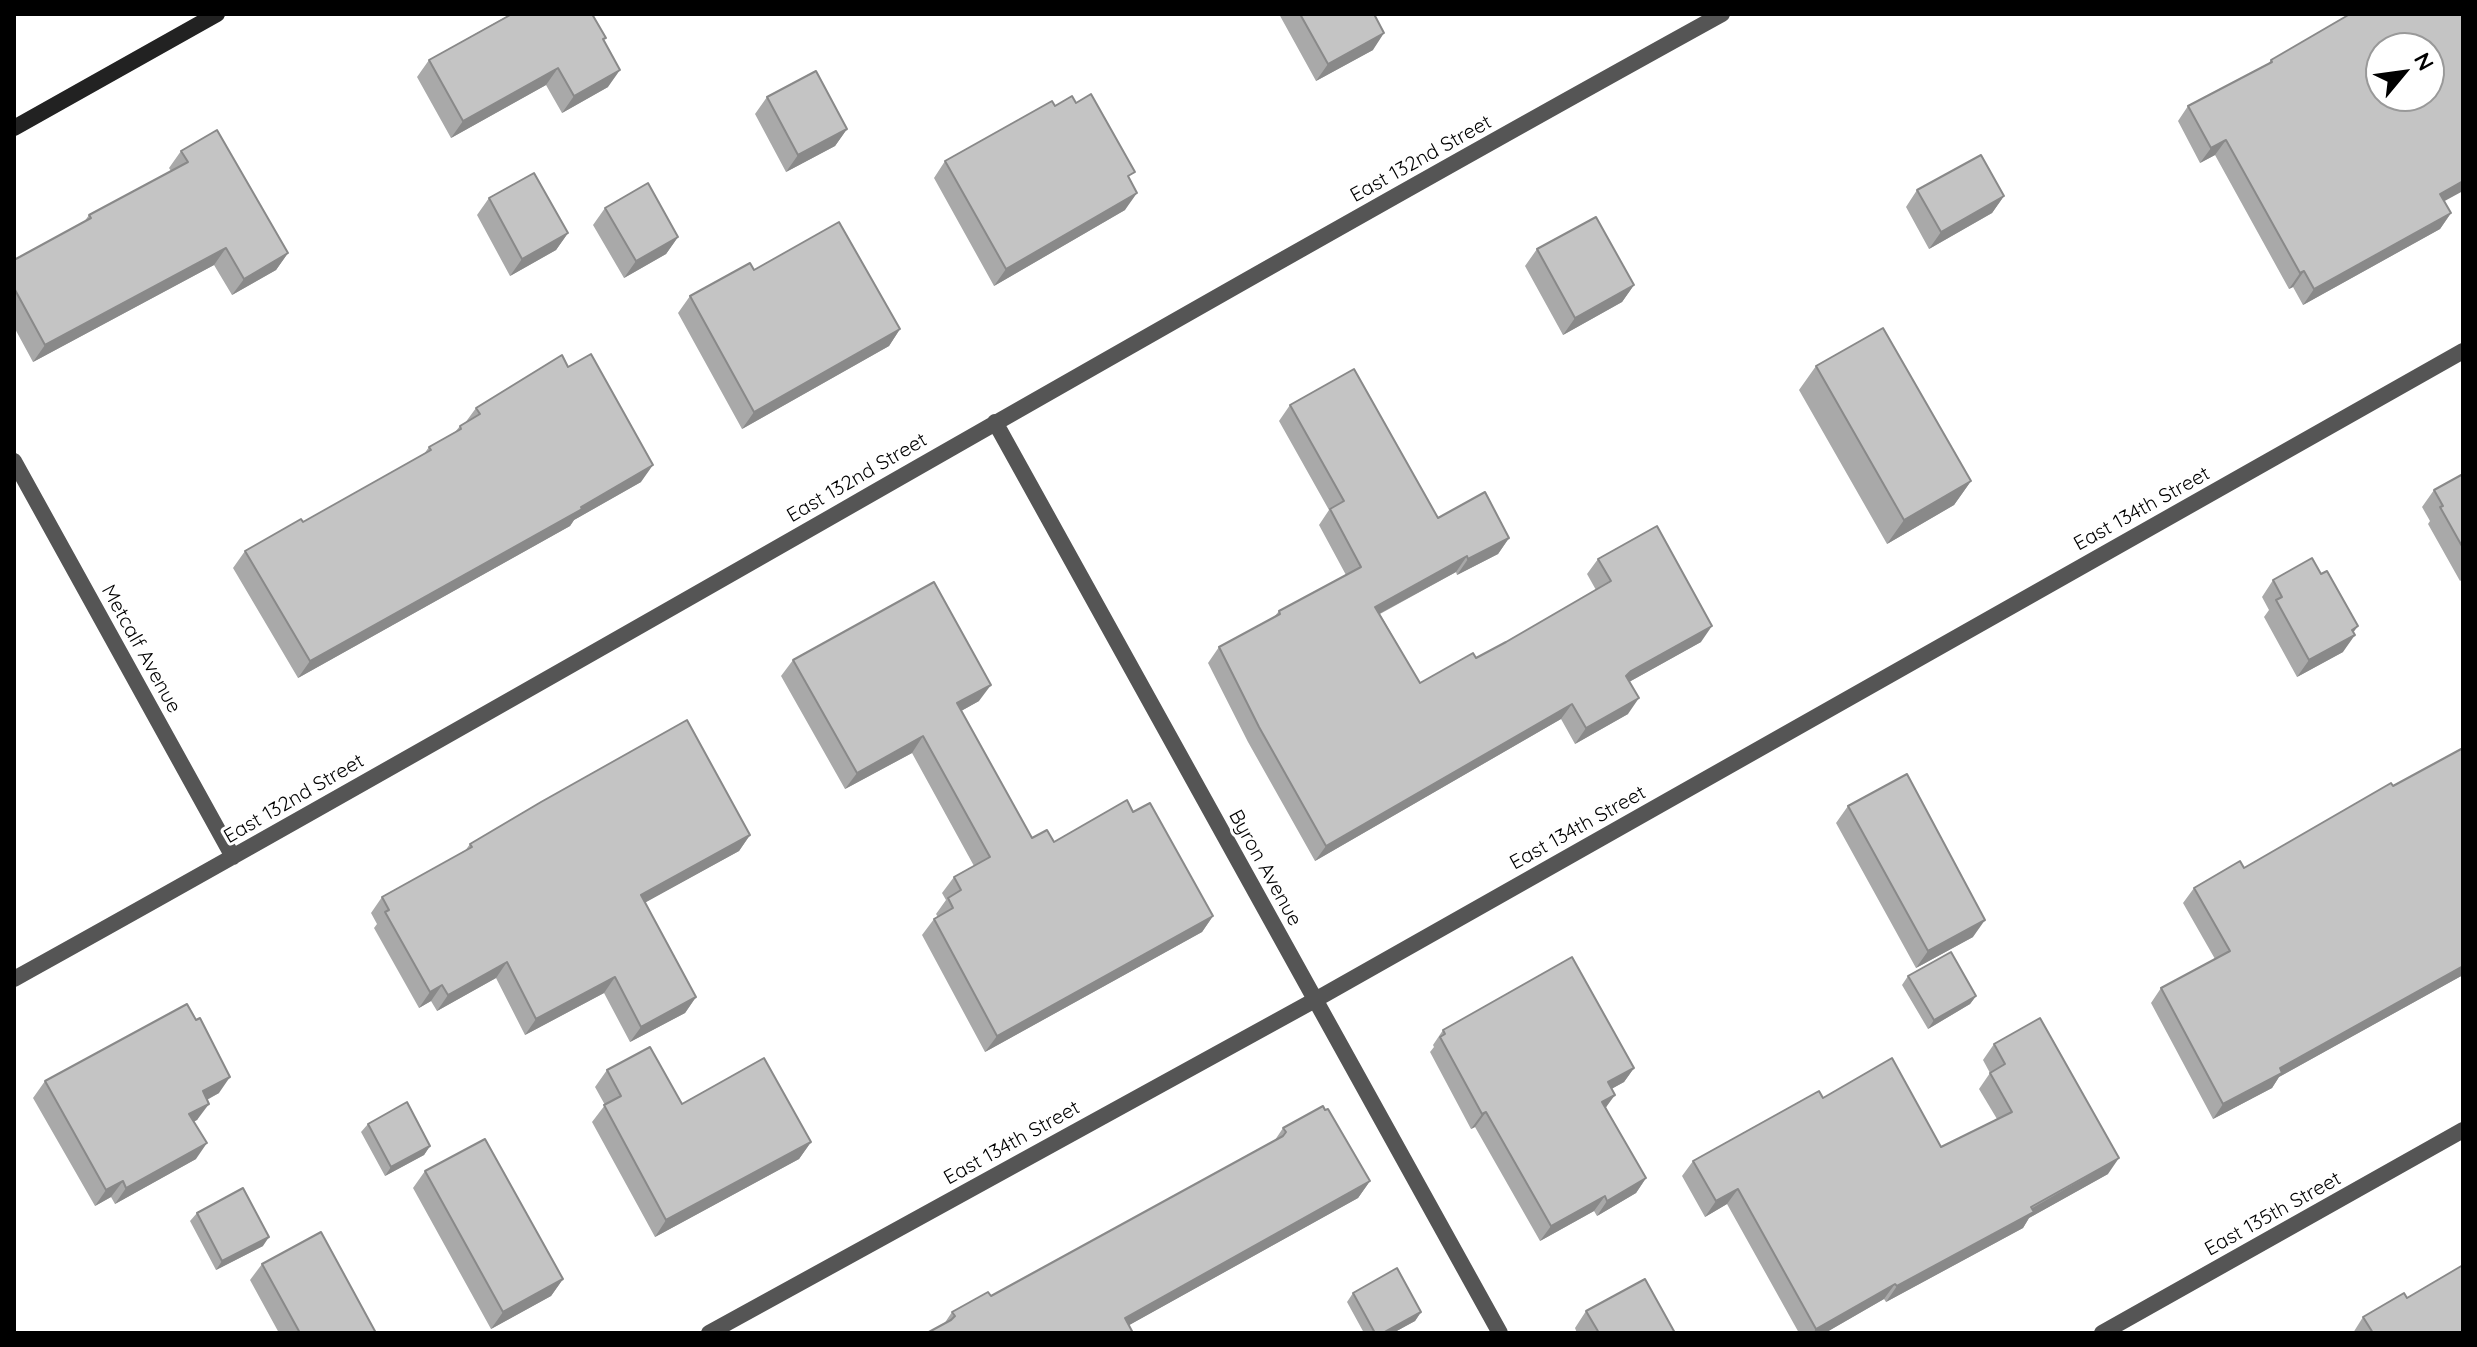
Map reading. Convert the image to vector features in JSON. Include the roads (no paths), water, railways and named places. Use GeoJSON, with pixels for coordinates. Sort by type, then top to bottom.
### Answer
{"type":"FeatureCollection","features":[{"type":"Feature","properties":{"kind":"street"},"geometry":{"type":"LineString","coordinates":[[14,128],[217,14]]}},
{"type":"Feature","properties":{"kind":"street","name":"East 132nd Street"},"geometry":{"type":"LineString","coordinates":[[14,979],[1722,14]]}},
{"type":"Feature","properties":{"kind":"street","name":"East 134th Street"},"geometry":{"type":"LineString","coordinates":[[709,1333],[1315,1000],[2463,351]]}},
{"type":"Feature","properties":{"kind":"street","name":"Byron Avenue"},"geometry":{"type":"LineString","coordinates":[[995,422],[1500,1333]]}},
{"type":"Feature","properties":{"kind":"street","name":"Metcalf Avenue"},"geometry":{"type":"LineString","coordinates":[[14,461],[233,857]]}},
{"type":"Feature","properties":{"kind":"street","name":"East 135th Street"},"geometry":{"type":"LineString","coordinates":[[2102,1333],[2463,1130]]}}]}
